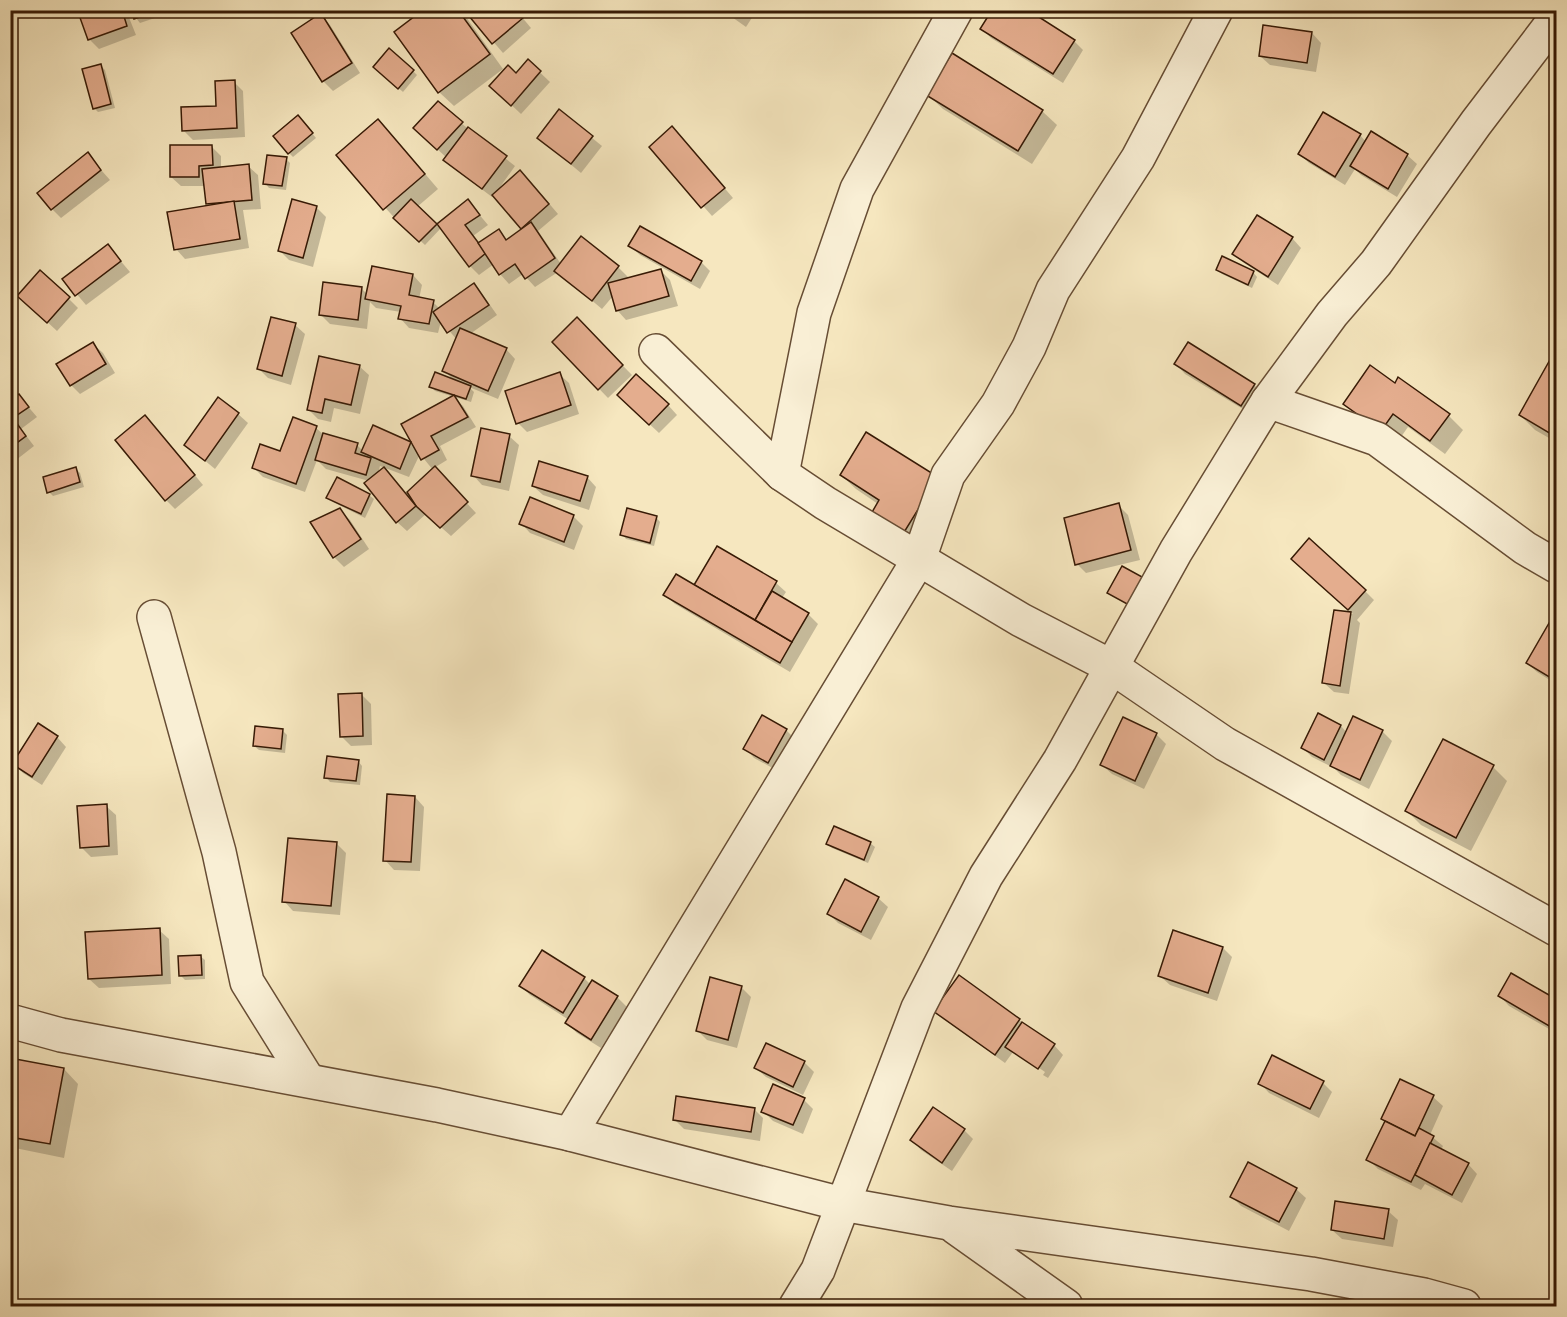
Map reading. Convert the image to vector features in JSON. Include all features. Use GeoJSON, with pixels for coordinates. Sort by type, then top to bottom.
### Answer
{"type":"FeatureCollection","features":[{"type":"Feature","properties":{"kind":"street"},"geometry":{"type":"LineString","coordinates":[[782,474],[814,313],[857,189],[956,10]]}},
{"type":"Feature","properties":{"kind":"street"},"geometry":{"type":"LineString","coordinates":[[570,1134],[919,559],[948,475],[998,404],[1029,347],[1053,290],[1138,158],[1216,10]]}},
{"type":"Feature","properties":{"kind":"street"},"geometry":{"type":"LineString","coordinates":[[796,1306],[818,1270],[918,1008],[986,876],[1060,760],[1176,551],[1268,401],[1332,314],[1376,263],[1476,123],[1557,18]]}},
{"type":"Feature","properties":{"kind":"street"},"geometry":{"type":"LineString","coordinates":[[656,351],[782,474],[825,503],[1021,620],[1112,667],[1225,744],[1557,929]]}},
{"type":"Feature","properties":{"kind":"street"},"geometry":{"type":"LineString","coordinates":[[1268,401],[1377,439],[1525,548],[1557,566]]}},
{"type":"Feature","properties":{"kind":"street"},"geometry":{"type":"LineString","coordinates":[[154,617],[219,852],[247,982],[308,1080]]}},
{"type":"Feature","properties":{"kind":"street"},"geometry":{"type":"LineString","coordinates":[[10,1021],[61,1035],[437,1105],[570,1134],[842,1204],[949,1223],[1311,1274],[1464,1306]]}},
{"type":"Feature","properties":{"kind":"street"},"geometry":{"type":"LineString","coordinates":[[949,1223],[1066,1306]]}},
{"type":"Feature","properties":{"kind":"building"},"geometry":{"type":"Polygon","coordinates":[[[90,10],[122,10],[127,26],[88,40],[79,15],[90,10]]]}},
{"type":"Feature","properties":{"kind":"building"},"geometry":{"type":"Polygon","coordinates":[[[132,10],[158,10],[158,11],[134,19],[132,10]]]}},
{"type":"Feature","properties":{"kind":"building"},"geometry":{"type":"Polygon","coordinates":[[[423,10],[458,10],[490,54],[438,93],[394,32],[423,10]]]}},
{"type":"Feature","properties":{"kind":"building"},"geometry":{"type":"Polygon","coordinates":[[[464,10],[517,10],[523,18],[492,44],[464,10]]]}},
{"type":"Feature","properties":{"kind":"building"},"geometry":{"type":"Polygon","coordinates":[[[992,10],[1028,10],[1075,40],[1053,74],[980,29],[992,10]]]}},
{"type":"Feature","properties":{"kind":"building"},"geometry":{"type":"Polygon","coordinates":[[[321,13],[352,63],[322,82],[291,33],[321,13]]]}},
{"type":"Feature","properties":{"kind":"building"},"geometry":{"type":"Polygon","coordinates":[[[1263,25],[1312,32],[1307,63],[1259,56],[1263,25]]]}},
{"type":"Feature","properties":{"kind":"building"},"geometry":{"type":"Polygon","coordinates":[[[389,48],[414,70],[398,89],[373,67],[389,48]]]}},
{"type":"Feature","properties":{"kind":"building"},"geometry":{"type":"Polygon","coordinates":[[[952,53],[1043,110],[1018,151],[926,95],[952,53]]]}},
{"type":"Feature","properties":{"kind":"building"},"geometry":{"type":"Polygon","coordinates":[[[528,59],[541,71],[511,106],[489,86],[508,65],[516,73],[528,59]]]}},
{"type":"Feature","properties":{"kind":"building"},"geometry":{"type":"Polygon","coordinates":[[[101,64],[111,104],[93,109],[82,69],[101,64]]]}},
{"type":"Feature","properties":{"kind":"building"},"geometry":{"type":"Polygon","coordinates":[[[235,80],[237,128],[182,131],[181,107],[216,106],[215,81],[235,80]]]}},
{"type":"Feature","properties":{"kind":"building"},"geometry":{"type":"Polygon","coordinates":[[[438,101],[463,122],[437,150],[413,128],[438,101]]]}},
{"type":"Feature","properties":{"kind":"building"},"geometry":{"type":"Polygon","coordinates":[[[559,109],[593,136],[571,164],[537,138],[559,109]]]}},
{"type":"Feature","properties":{"kind":"building"},"geometry":{"type":"Polygon","coordinates":[[[1323,112],[1361,134],[1335,177],[1298,154],[1323,112]]]}},
{"type":"Feature","properties":{"kind":"building"},"geometry":{"type":"Polygon","coordinates":[[[298,115],[313,133],[288,154],[273,136],[298,115]]]}},
{"type":"Feature","properties":{"kind":"building"},"geometry":{"type":"Polygon","coordinates":[[[378,119],[425,174],[383,210],[336,155],[378,119]]]}},
{"type":"Feature","properties":{"kind":"building"},"geometry":{"type":"Polygon","coordinates":[[[672,126],[725,188],[701,208],[649,147],[672,126]]]}},
{"type":"Feature","properties":{"kind":"building"},"geometry":{"type":"Polygon","coordinates":[[[468,127],[507,156],[482,189],[443,160],[468,127]]]}},
{"type":"Feature","properties":{"kind":"building"},"geometry":{"type":"Polygon","coordinates":[[[1371,131],[1408,154],[1388,189],[1350,166],[1371,131]]]}},
{"type":"Feature","properties":{"kind":"building"},"geometry":{"type":"Polygon","coordinates":[[[170,145],[212,145],[213,165],[199,166],[199,177],[170,177],[170,145]]]}},
{"type":"Feature","properties":{"kind":"building"},"geometry":{"type":"Polygon","coordinates":[[[88,152],[101,170],[51,210],[37,193],[88,152]]]}},
{"type":"Feature","properties":{"kind":"building"},"geometry":{"type":"Polygon","coordinates":[[[267,155],[287,157],[282,186],[263,184],[267,155]]]}},
{"type":"Feature","properties":{"kind":"building"},"geometry":{"type":"Polygon","coordinates":[[[249,164],[252,200],[206,204],[202,169],[249,164]]]}},
{"type":"Feature","properties":{"kind":"building"},"geometry":{"type":"Polygon","coordinates":[[[520,170],[549,204],[521,229],[492,195],[520,170]]]}},
{"type":"Feature","properties":{"kind":"building"},"geometry":{"type":"Polygon","coordinates":[[[292,199],[317,206],[303,258],[278,251],[292,199]]]}},
{"type":"Feature","properties":{"kind":"building"},"geometry":{"type":"Polygon","coordinates":[[[411,199],[437,224],[419,242],[393,218],[411,199]]]}},
{"type":"Feature","properties":{"kind":"building"},"geometry":{"type":"Polygon","coordinates":[[[468,199],[480,215],[465,225],[486,253],[469,267],[437,224],[468,199]]]}},
{"type":"Feature","properties":{"kind":"building"},"geometry":{"type":"Polygon","coordinates":[[[234,201],[240,239],[174,250],[167,212],[234,201]]]}},
{"type":"Feature","properties":{"kind":"building"},"geometry":{"type":"Polygon","coordinates":[[[1257,215],[1293,237],[1268,277],[1232,254],[1257,215]]]}},
{"type":"Feature","properties":{"kind":"building"},"geometry":{"type":"Polygon","coordinates":[[[531,222],[555,258],[525,279],[515,264],[499,275],[478,243],[499,229],[506,240],[531,222]]]}},
{"type":"Feature","properties":{"kind":"building"},"geometry":{"type":"Polygon","coordinates":[[[640,226],[702,261],[691,281],[628,246],[640,226]]]}},
{"type":"Feature","properties":{"kind":"building"},"geometry":{"type":"Polygon","coordinates":[[[581,236],[619,266],[592,301],[554,271],[581,236]]]}},
{"type":"Feature","properties":{"kind":"building"},"geometry":{"type":"Polygon","coordinates":[[[108,244],[121,261],[75,296],[62,279],[108,244]]]}},
{"type":"Feature","properties":{"kind":"building"},"geometry":{"type":"Polygon","coordinates":[[[1222,256],[1254,271],[1248,285],[1216,270],[1222,256]]]}},
{"type":"Feature","properties":{"kind":"building"},"geometry":{"type":"Polygon","coordinates":[[[372,266],[413,274],[409,295],[434,300],[429,324],[398,319],[401,306],[365,299],[372,266]]]}},
{"type":"Feature","properties":{"kind":"building"},"geometry":{"type":"Polygon","coordinates":[[[661,269],[669,296],[616,311],[608,283],[661,269]]]}},
{"type":"Feature","properties":{"kind":"building"},"geometry":{"type":"Polygon","coordinates":[[[40,270],[70,297],[47,323],[17,296],[40,270]]]}},
{"type":"Feature","properties":{"kind":"building"},"geometry":{"type":"Polygon","coordinates":[[[323,282],[362,287],[358,320],[319,315],[323,282]]]}},
{"type":"Feature","properties":{"kind":"building"},"geometry":{"type":"Polygon","coordinates":[[[474,283],[489,305],[447,333],[433,312],[474,283]]]}},
{"type":"Feature","properties":{"kind":"building"},"geometry":{"type":"Polygon","coordinates":[[[271,317],[296,323],[282,376],[257,369],[271,317]]]}},
{"type":"Feature","properties":{"kind":"building"},"geometry":{"type":"Polygon","coordinates":[[[577,317],[623,365],[598,390],[552,342],[577,317]]]}},
{"type":"Feature","properties":{"kind":"building"},"geometry":{"type":"Polygon","coordinates":[[[460,328],[507,348],[488,391],[442,371],[460,328]]]}},
{"type":"Feature","properties":{"kind":"building"},"geometry":{"type":"Polygon","coordinates":[[[93,342],[106,364],[70,386],[56,364],[93,342]]]}},
{"type":"Feature","properties":{"kind":"building"},"geometry":{"type":"Polygon","coordinates":[[[1188,342],[1255,384],[1241,406],[1174,364],[1188,342]]]}},
{"type":"Feature","properties":{"kind":"building"},"geometry":{"type":"Polygon","coordinates":[[[1556,349],[1556,437],[1519,415],[1556,349]]]}},
{"type":"Feature","properties":{"kind":"building"},"geometry":{"type":"Polygon","coordinates":[[[319,356],[360,365],[351,405],[325,399],[322,413],[307,410],[319,356]]]}},
{"type":"Feature","properties":{"kind":"building"},"geometry":{"type":"Polygon","coordinates":[[[1370,365],[1395,383],[1398,377],[1450,414],[1430,441],[1393,414],[1381,431],[1343,404],[1370,365]]]}},
{"type":"Feature","properties":{"kind":"building"},"geometry":{"type":"Polygon","coordinates":[[[435,372],[471,386],[466,399],[429,387],[435,372]]]}},
{"type":"Feature","properties":{"kind":"building"},"geometry":{"type":"Polygon","coordinates":[[[560,372],[571,405],[516,424],[505,391],[560,372]]]}},
{"type":"Feature","properties":{"kind":"building"},"geometry":{"type":"Polygon","coordinates":[[[636,374],[669,404],[649,425],[617,395],[636,374]]]}},
{"type":"Feature","properties":{"kind":"building"},"geometry":{"type":"Polygon","coordinates":[[[19,394],[29,407],[13,418],[26,436],[10,448],[10,400],[19,394]]]}},
{"type":"Feature","properties":{"kind":"building"},"geometry":{"type":"Polygon","coordinates":[[[454,395],[468,417],[431,436],[439,450],[421,460],[401,424],[454,395]]]}},
{"type":"Feature","properties":{"kind":"building"},"geometry":{"type":"Polygon","coordinates":[[[218,397],[239,413],[205,461],[184,445],[218,397]]]}},
{"type":"Feature","properties":{"kind":"building"},"geometry":{"type":"Polygon","coordinates":[[[145,415],[195,475],[165,501],[115,440],[145,415]]]}},
{"type":"Feature","properties":{"kind":"building"},"geometry":{"type":"Polygon","coordinates":[[[293,417],[317,426],[296,484],[252,468],[260,444],[280,451],[293,417]]]}},
{"type":"Feature","properties":{"kind":"building"},"geometry":{"type":"Polygon","coordinates":[[[373,425],[411,442],[400,469],[361,452],[373,425]]]}},
{"type":"Feature","properties":{"kind":"building"},"geometry":{"type":"Polygon","coordinates":[[[481,428],[510,434],[500,482],[471,476],[481,428]]]}},
{"type":"Feature","properties":{"kind":"building"},"geometry":{"type":"Polygon","coordinates":[[[866,432],[938,477],[903,534],[871,514],[879,500],[840,475],[866,432]]]}},
{"type":"Feature","properties":{"kind":"building"},"geometry":{"type":"Polygon","coordinates":[[[323,433],[358,443],[355,453],[371,458],[366,475],[315,460],[323,433]]]}},
{"type":"Feature","properties":{"kind":"building"},"geometry":{"type":"Polygon","coordinates":[[[539,461],[588,476],[580,501],[532,486],[539,461]]]}},
{"type":"Feature","properties":{"kind":"building"},"geometry":{"type":"Polygon","coordinates":[[[435,466],[468,502],[440,528],[416,506],[407,492],[435,466]]]}},
{"type":"Feature","properties":{"kind":"building"},"geometry":{"type":"Polygon","coordinates":[[[76,467],[80,482],[47,493],[43,477],[76,467]]]}},
{"type":"Feature","properties":{"kind":"building"},"geometry":{"type":"Polygon","coordinates":[[[384,467],[416,506],[396,523],[364,483],[384,467]]]}},
{"type":"Feature","properties":{"kind":"building"},"geometry":{"type":"Polygon","coordinates":[[[337,477],[370,494],[361,514],[326,498],[337,477]]]}},
{"type":"Feature","properties":{"kind":"building"},"geometry":{"type":"Polygon","coordinates":[[[530,497],[574,515],[564,542],[519,524],[530,497]]]}},
{"type":"Feature","properties":{"kind":"building"},"geometry":{"type":"Polygon","coordinates":[[[1119,503],[1131,550],[1075,565],[1064,518],[1119,503]]]}},
{"type":"Feature","properties":{"kind":"building"},"geometry":{"type":"Polygon","coordinates":[[[340,508],[361,539],[333,558],[310,522],[340,508]]]}},
{"type":"Feature","properties":{"kind":"building"},"geometry":{"type":"Polygon","coordinates":[[[627,508],[657,516],[650,543],[620,535],[627,508]]]}},
{"type":"Feature","properties":{"kind":"building"},"geometry":{"type":"Polygon","coordinates":[[[1309,538],[1366,590],[1348,610],[1291,559],[1309,538]]]}},
{"type":"Feature","properties":{"kind":"building"},"geometry":{"type":"Polygon","coordinates":[[[717,546],[777,581],[755,620],[694,585],[717,546]]]}},
{"type":"Feature","properties":{"kind":"building"},"geometry":{"type":"Polygon","coordinates":[[[1122,566],[1144,578],[1129,605],[1107,593],[1122,566]]]}},
{"type":"Feature","properties":{"kind":"building"},"geometry":{"type":"Polygon","coordinates":[[[676,574],[792,642],[780,663],[663,595],[676,574]]]}},
{"type":"Feature","properties":{"kind":"building"},"geometry":{"type":"Polygon","coordinates":[[[772,591],[809,613],[792,642],[755,620],[772,591]]]}},
{"type":"Feature","properties":{"kind":"building"},"geometry":{"type":"Polygon","coordinates":[[[1334,610],[1351,612],[1340,686],[1322,683],[1334,610]]]}},
{"type":"Feature","properties":{"kind":"building"},"geometry":{"type":"Polygon","coordinates":[[[1556,611],[1556,681],[1526,663],[1556,611]]]}},
{"type":"Feature","properties":{"kind":"building"},"geometry":{"type":"Polygon","coordinates":[[[362,693],[363,736],[340,737],[338,694],[362,693]]]}},
{"type":"Feature","properties":{"kind":"building"},"geometry":{"type":"Polygon","coordinates":[[[1318,713],[1341,725],[1324,760],[1301,748],[1318,713]]]}},
{"type":"Feature","properties":{"kind":"building"},"geometry":{"type":"Polygon","coordinates":[[[762,715],[787,729],[768,763],[743,749],[762,715]]]}},
{"type":"Feature","properties":{"kind":"building"},"geometry":{"type":"Polygon","coordinates":[[[1353,716],[1383,730],[1360,780],[1330,766],[1353,716]]]}},
{"type":"Feature","properties":{"kind":"building"},"geometry":{"type":"Polygon","coordinates":[[[1123,717],[1157,733],[1135,781],[1100,765],[1123,717]]]}},
{"type":"Feature","properties":{"kind":"building"},"geometry":{"type":"Polygon","coordinates":[[[38,723],[58,736],[32,777],[12,764],[38,723]]]}},
{"type":"Feature","properties":{"kind":"building"},"geometry":{"type":"Polygon","coordinates":[[[255,726],[283,729],[281,749],[253,746],[255,726]]]}},
{"type":"Feature","properties":{"kind":"building"},"geometry":{"type":"Polygon","coordinates":[[[1443,739],[1494,765],[1456,838],[1405,811],[1443,739]]]}},
{"type":"Feature","properties":{"kind":"building"},"geometry":{"type":"Polygon","coordinates":[[[327,756],[359,760],[356,781],[324,778],[327,756]]]}},
{"type":"Feature","properties":{"kind":"building"},"geometry":{"type":"Polygon","coordinates":[[[387,794],[415,796],[411,862],[383,861],[387,794]]]}},
{"type":"Feature","properties":{"kind":"building"},"geometry":{"type":"Polygon","coordinates":[[[107,804],[109,846],[80,848],[77,806],[107,804]]]}},
{"type":"Feature","properties":{"kind":"building"},"geometry":{"type":"Polygon","coordinates":[[[834,826],[871,842],[864,860],[826,844],[834,826]]]}},
{"type":"Feature","properties":{"kind":"building"},"geometry":{"type":"Polygon","coordinates":[[[288,838],[337,842],[331,906],[282,902],[288,838]]]}},
{"type":"Feature","properties":{"kind":"building"},"geometry":{"type":"Polygon","coordinates":[[[845,879],[879,897],[861,932],[827,914],[845,879]]]}},
{"type":"Feature","properties":{"kind":"building"},"geometry":{"type":"Polygon","coordinates":[[[160,928],[162,975],[88,979],[85,932],[160,928]]]}},
{"type":"Feature","properties":{"kind":"building"},"geometry":{"type":"Polygon","coordinates":[[[1173,930],[1223,947],[1208,993],[1158,976],[1173,930]]]}},
{"type":"Feature","properties":{"kind":"building"},"geometry":{"type":"Polygon","coordinates":[[[542,950],[585,977],[563,1013],[519,986],[542,950]]]}},
{"type":"Feature","properties":{"kind":"building"},"geometry":{"type":"Polygon","coordinates":[[[201,955],[202,975],[179,976],[178,956],[201,955]]]}},
{"type":"Feature","properties":{"kind":"building"},"geometry":{"type":"Polygon","coordinates":[[[1511,973],[1556,999],[1556,1030],[1498,996],[1511,973]]]}},
{"type":"Feature","properties":{"kind":"building"},"geometry":{"type":"Polygon","coordinates":[[[959,975],[1020,1019],[995,1055],[933,1011],[959,975]]]}},
{"type":"Feature","properties":{"kind":"building"},"geometry":{"type":"Polygon","coordinates":[[[710,977],[742,986],[728,1040],[696,1031],[710,977]]]}},
{"type":"Feature","properties":{"kind":"building"},"geometry":{"type":"Polygon","coordinates":[[[592,980],[618,996],[591,1040],[565,1023],[592,980]]]}},
{"type":"Feature","properties":{"kind":"building"},"geometry":{"type":"Polygon","coordinates":[[[1022,1022],[1055,1044],[1038,1069],[1005,1047],[1022,1022]]]}},
{"type":"Feature","properties":{"kind":"building"},"geometry":{"type":"Polygon","coordinates":[[[766,1043],[805,1061],[793,1087],[754,1068],[766,1043]]]}},
{"type":"Feature","properties":{"kind":"building"},"geometry":{"type":"Polygon","coordinates":[[[1272,1055],[1324,1081],[1310,1109],[1258,1084],[1272,1055]]]}},
{"type":"Feature","properties":{"kind":"building"},"geometry":{"type":"Polygon","coordinates":[[[10,1058],[64,1068],[50,1144],[10,1137],[10,1058]]]}},
{"type":"Feature","properties":{"kind":"building"},"geometry":{"type":"Polygon","coordinates":[[[1400,1079],[1434,1095],[1415,1136],[1381,1119],[1400,1079]]]}},
{"type":"Feature","properties":{"kind":"building"},"geometry":{"type":"Polygon","coordinates":[[[773,1084],[805,1098],[793,1125],[761,1112],[773,1084]]]}},
{"type":"Feature","properties":{"kind":"building"},"geometry":{"type":"Polygon","coordinates":[[[676,1096],[755,1108],[751,1132],[673,1120],[676,1096]]]}},
{"type":"Feature","properties":{"kind":"building"},"geometry":{"type":"Polygon","coordinates":[[[933,1107],[965,1129],[942,1163],[910,1140],[933,1107]]]}},
{"type":"Feature","properties":{"kind":"building"},"geometry":{"type":"Polygon","coordinates":[[[1385,1121],[1415,1136],[1419,1128],[1434,1136],[1411,1182],[1366,1160],[1385,1121]]]}},
{"type":"Feature","properties":{"kind":"building"},"geometry":{"type":"Polygon","coordinates":[[[1430,1143],[1469,1163],[1452,1195],[1415,1175],[1430,1143]]]}},
{"type":"Feature","properties":{"kind":"building"},"geometry":{"type":"Polygon","coordinates":[[[1248,1162],[1297,1188],[1279,1222],[1230,1197],[1248,1162]]]}},
{"type":"Feature","properties":{"kind":"building"},"geometry":{"type":"Polygon","coordinates":[[[1335,1201],[1389,1209],[1384,1239],[1331,1230],[1335,1201]]]}}]}
